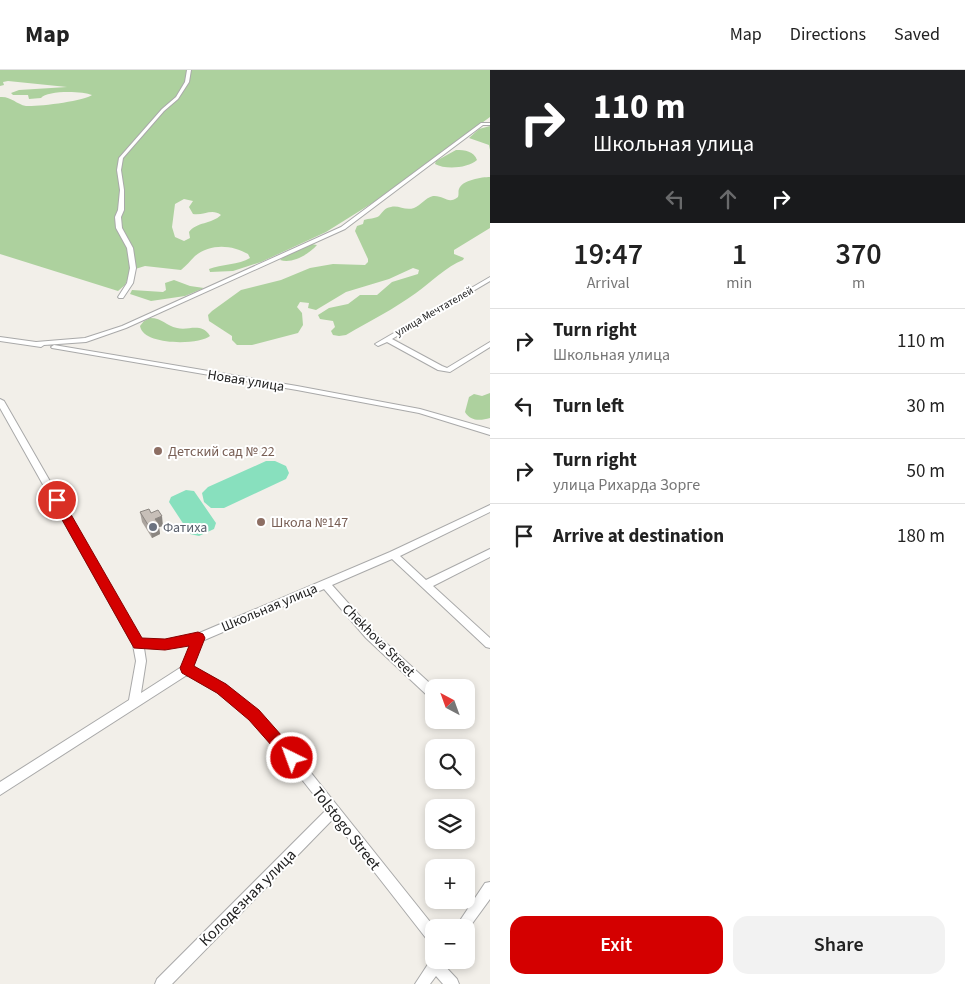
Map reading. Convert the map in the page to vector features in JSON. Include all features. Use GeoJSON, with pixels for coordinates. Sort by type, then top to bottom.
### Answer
{"type":"FeatureCollection","features":[{"type":"Feature","properties":{"kind":"street"},"geometry":{"type":"LineString","coordinates":[[121,297],[130,283],[133,268],[130,248],[119,228],[118,217],[121,210],[122,190],[119,170],[121,158],[163,110],[177,98],[188,82],[189,70]]}},
{"type":"Feature","properties":{"kind":"street"},"geometry":{"type":"LineString","coordinates":[[37,344],[86,340],[124,327],[343,228],[482,124],[490,124]]}},
{"type":"Feature","properties":{"kind":"street","name":"улица Мечтателей"},"geometry":{"type":"LineString","coordinates":[[378,344],[490,278]]}},
{"type":"Feature","properties":{"kind":"street","name":"Новая улица"},"geometry":{"type":"LineString","coordinates":[[0,338],[290,387],[410,410],[490,432]]}},
{"type":"Feature","properties":{"kind":"street"},"geometry":{"type":"LineString","coordinates":[[387,339],[440,368],[448,370],[490,344]]}},
{"type":"Feature","properties":{"kind":"street"},"geometry":{"type":"LineString","coordinates":[[0,400],[138,644],[141,661],[134,702]]}},
{"type":"Feature","properties":{"kind":"street","name":"Школьная улица"},"geometry":{"type":"LineString","coordinates":[[138,644],[165,644],[198,638],[393,554],[490,508]]}},
{"type":"Feature","properties":{"kind":"street"},"geometry":{"type":"LineString","coordinates":[[425,585],[490,553]]}},
{"type":"Feature","properties":{"kind":"street"},"geometry":{"type":"LineString","coordinates":[[393,554],[490,644]]}},
{"type":"Feature","properties":{"kind":"street","name":"Chekhova Street"},"geometry":{"type":"LineString","coordinates":[[325,583],[370,635],[425,686]]}},
{"type":"Feature","properties":{"kind":"street"},"geometry":{"type":"LineString","coordinates":[[0,788],[187,668],[198,638]]}},
{"type":"Feature","properties":{"kind":"street","name":"Tolstogo Street"},"geometry":{"type":"LineString","coordinates":[[187,668],[222,688],[254,715],[292,758],[425,925]]}},
{"type":"Feature","properties":{"kind":"street","name":"Колодезная улица"},"geometry":{"type":"LineString","coordinates":[[162,984],[333,811]]}},
{"type":"Feature","properties":{"kind":"street"},"geometry":{"type":"LineString","coordinates":[[468,919],[490,888]]}},
{"type":"Feature","properties":{"kind":"street"},"geometry":{"type":"LineString","coordinates":[[422,984],[432,969]]}},
{"type":"Feature","properties":{"kind":"street"},"geometry":{"type":"LineString","coordinates":[[441,969],[452,984]]}},
{"type":"Feature","properties":{"kind":"green space"},"geometry":{"type":"Polygon","coordinates":[[[0,70],[490,70],[490,117],[374,202],[326,232],[261,262],[233,271],[210,272],[209,269],[241,262],[250,258],[248,254],[242,251],[228,247],[215,247],[201,252],[181,270],[145,266],[132,270],[125,285],[118,291],[0,254],[0,97],[22,105],[31,106],[49,105],[92,95],[57,92],[41,98],[29,99],[28,95],[13,95],[11,93],[19,90],[67,87],[8,81],[3,82],[4,85],[0,86],[0,70]],[[184,199],[175,204],[172,227],[175,237],[184,241],[190,238],[189,232],[192,229],[221,215],[214,212],[193,214],[189,207],[193,201],[184,199]]]}},
{"type":"Feature","properties":{"kind":"green space"},"geometry":{"type":"Polygon","coordinates":[[[135,78],[145,78],[147,80],[146,83],[128,89],[110,89],[135,78]]]}},
{"type":"Feature","properties":{"kind":"green space"},"geometry":{"type":"Polygon","coordinates":[[[490,126],[490,150],[489,145],[469,138],[479,129],[490,126]]]}},
{"type":"Feature","properties":{"kind":"green space"},"geometry":{"type":"Polygon","coordinates":[[[456,150],[471,153],[477,160],[468,165],[457,167],[445,167],[435,164],[436,161],[456,150]]]}},
{"type":"Feature","properties":{"kind":"green space"},"geometry":{"type":"Polygon","coordinates":[[[490,177],[490,228],[454,250],[454,254],[464,258],[463,260],[445,270],[399,304],[346,335],[333,335],[331,331],[335,327],[333,321],[320,319],[318,315],[329,308],[348,304],[360,295],[377,295],[392,282],[418,274],[419,270],[413,268],[389,279],[346,292],[316,310],[308,308],[309,303],[300,302],[297,307],[302,313],[303,325],[298,333],[252,345],[237,345],[232,340],[232,336],[209,321],[208,315],[212,311],[241,290],[281,280],[310,268],[333,264],[365,265],[368,259],[355,231],[357,226],[363,224],[364,220],[377,217],[385,209],[389,208],[414,208],[433,196],[449,200],[455,199],[458,197],[459,189],[464,183],[477,178],[490,177]]]}},
{"type":"Feature","properties":{"kind":"green space"},"geometry":{"type":"Polygon","coordinates":[[[311,244],[317,245],[310,252],[290,261],[280,260],[285,256],[311,244]]]}},
{"type":"Feature","properties":{"kind":"green space"},"geometry":{"type":"Polygon","coordinates":[[[174,280],[190,286],[204,288],[185,296],[151,301],[130,294],[132,290],[163,292],[166,290],[165,283],[174,280]]]}},
{"type":"Feature","properties":{"kind":"green space"},"geometry":{"type":"Polygon","coordinates":[[[150,318],[158,319],[170,326],[181,329],[203,329],[210,336],[204,339],[184,342],[172,342],[151,337],[143,333],[140,326],[150,318]]]}},
{"type":"Feature","properties":{"kind":"green space"},"geometry":{"type":"Polygon","coordinates":[[[490,393],[490,418],[476,420],[467,415],[465,412],[469,397],[474,394],[482,396],[490,393]]]}},
{"type":"Feature","properties":{"kind":"green space"},"geometry":{"type":"Polygon","coordinates":[[[266,461],[275,461],[286,466],[289,473],[286,479],[224,508],[211,508],[204,502],[202,493],[208,487],[266,461]]]}},
{"type":"Feature","properties":{"kind":"green space"},"geometry":{"type":"Polygon","coordinates":[[[186,490],[194,491],[216,523],[214,529],[199,536],[190,534],[169,502],[171,497],[186,490]]]}},
{"type":"Feature","properties":{"kind":"building"},"geometry":{"type":"Polygon","coordinates":[[[149,509],[151,513],[158,510],[162,516],[155,519],[159,524],[150,528],[140,512],[149,509]]]}},
{"type":"Feature","properties":{"kind":"place","name":"Детский сад № 22"},"geometry":{"type":"Point","coordinates":[158,451]}},
{"type":"Feature","properties":{"kind":"place","name":"Школа №147"},"geometry":{"type":"Point","coordinates":[261,522]}},
{"type":"Feature","properties":{"kind":"place","name":"Фатиха"},"geometry":{"type":"Point","coordinates":[153,527]}},
{"type":"Feature","properties":{"kind":"route"},"geometry":{"type":"LineString","coordinates":[[57,500],[138,644],[165,644],[198,638],[187,668],[222,688],[254,715],[292,758]]}}]}
